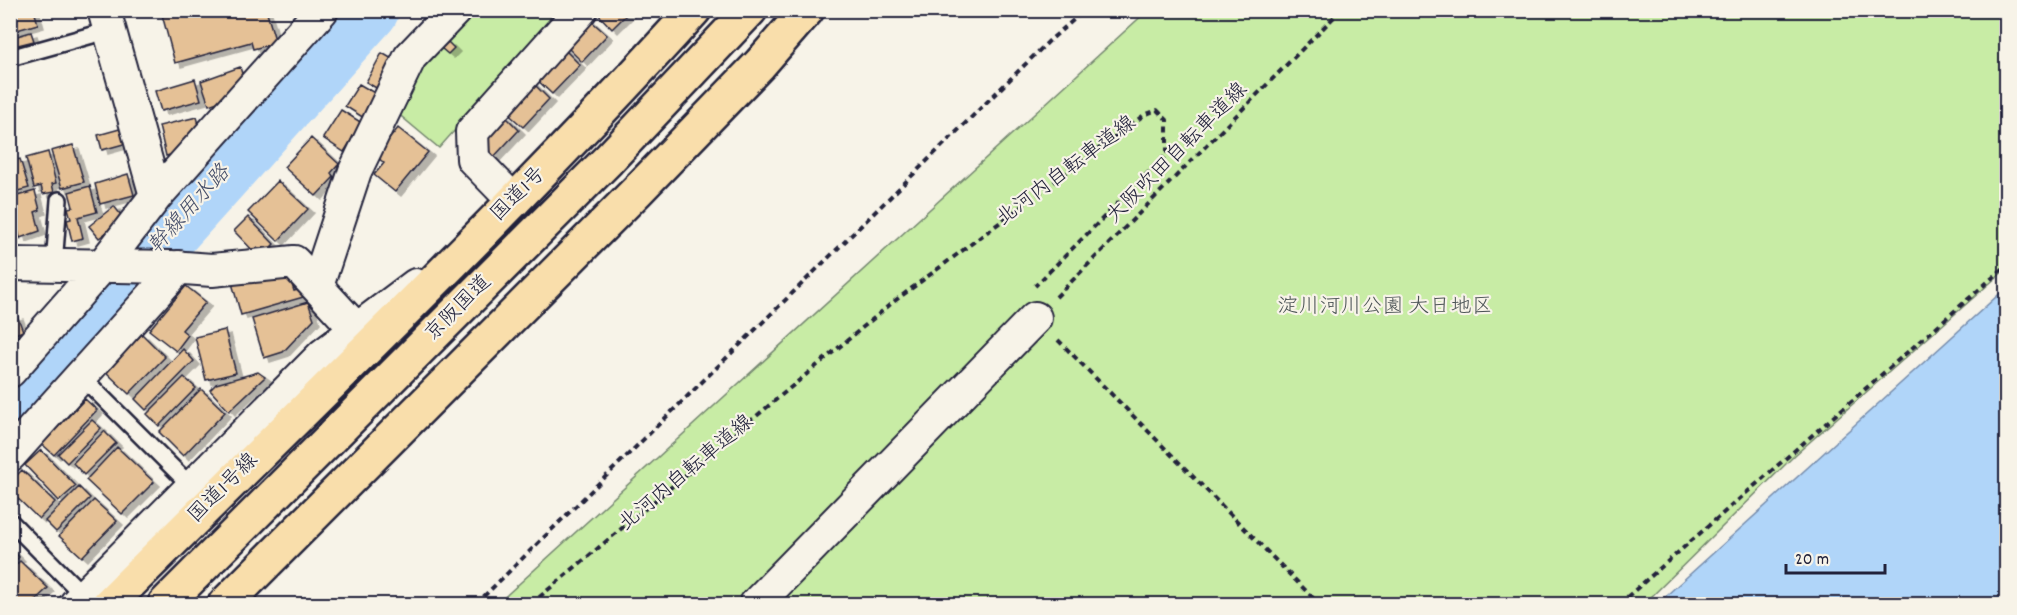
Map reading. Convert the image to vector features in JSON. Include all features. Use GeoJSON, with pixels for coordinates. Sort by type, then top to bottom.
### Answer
{"type":"FeatureCollection","features":[{"type":"Feature","properties":{"kind":"highway","name":"国道1号"},"geometry":{"type":"LineString","coordinates":[[339,374],[514,201],[618,94],[694,10]]}},
{"type":"Feature","properties":{"kind":"highway","name":"京阪国道"},"geometry":{"type":"LineString","coordinates":[[165,604],[600,168],[750,10]]}},
{"type":"Feature","properties":{"kind":"highway","name":"京阪国道"},"geometry":{"type":"LineString","coordinates":[[225,604],[645,183],[760,64],[807,10]]}},
{"type":"Feature","properties":{"kind":"highway","name":"国道1号線"},"geometry":{"type":"LineString","coordinates":[[90,602],[339,374]]}},
{"type":"Feature","properties":{"kind":"street"},"geometry":{"type":"LineString","coordinates":[[10,371],[108,265],[156,196],[322,10]]}},
{"type":"Feature","properties":{"kind":"street"},"geometry":{"type":"LineString","coordinates":[[317,286],[355,171],[410,57],[455,10]]}},
{"type":"Feature","properties":{"kind":"street"},"geometry":{"type":"LineString","coordinates":[[514,201],[473,159],[472,132],[581,10]]}},
{"type":"Feature","properties":{"kind":"street"},"geometry":{"type":"LineString","coordinates":[[107,20],[156,196]]}},
{"type":"Feature","properties":{"kind":"street"},"geometry":{"type":"LineString","coordinates":[[90,602],[192,487],[323,355],[473,242]]}},
{"type":"Feature","properties":{"kind":"street"},"geometry":{"type":"LineString","coordinates":[[10,264],[108,265],[212,270],[294,262],[357,330]]}},
{"type":"Feature","properties":{"kind":"street"},"geometry":{"type":"LineString","coordinates":[[10,455],[175,267]]}},
{"type":"Feature","properties":{"kind":"street"},"geometry":{"type":"LineString","coordinates":[[744,596],[1034,303]]}},
{"type":"Feature","properties":{"kind":"lane"},"geometry":{"type":"LineString","coordinates":[[10,58],[107,20]]}},
{"type":"Feature","properties":{"kind":"lane"},"geometry":{"type":"LineString","coordinates":[[54,265],[59,200]]}},
{"type":"Feature","properties":{"kind":"lane"},"geometry":{"type":"LineString","coordinates":[[81,376],[192,487]]}},
{"type":"Feature","properties":{"kind":"lane"},"geometry":{"type":"LineString","coordinates":[[10,522],[90,602]]}},
{"type":"Feature","properties":{"kind":"path"},"geometry":{"type":"LineString","coordinates":[[476,604],[1049,41],[1085,10]]}},
{"type":"Feature","properties":{"kind":"path","name":"大阪吹田自転車道線"},"geometry":{"type":"LineString","coordinates":[[1034,303],[1341,10]]}},
{"type":"Feature","properties":{"kind":"path","name":"北河内自転車道線"},"geometry":{"type":"LineString","coordinates":[[531,604],[892,303],[1144,115],[1157,110],[1167,120],[1169,138],[1167,154],[1034,303]]}},
{"type":"Feature","properties":{"kind":"path"},"geometry":{"type":"LineString","coordinates":[[1619,604],[2007,266]]}},
{"type":"Feature","properties":{"kind":"path"},"geometry":{"type":"LineString","coordinates":[[1034,303],[1319,604]]}},
{"type":"Feature","properties":{"kind":"path"},"geometry":{"type":"LineString","coordinates":[[716,604],[744,596]]}},
{"type":"Feature","properties":{"kind":"green space"},"geometry":{"type":"Polygon","coordinates":[[[470,11],[561,11],[439,148],[396,112],[421,63],[470,11]]]}},
{"type":"Feature","properties":{"kind":"green space","name":"淀川河川公園 大日地区"},"geometry":{"type":"Polygon","coordinates":[[[1147,11],[2006,11],[2006,269],[1795,455],[1644,604],[497,604],[1147,11]]]}},
{"type":"Feature","properties":{"kind":"water"},"geometry":{"type":"Polygon","coordinates":[[[2006,288],[2006,604],[1657,604],[2006,288]]]}},
{"type":"Feature","properties":{"kind":"building"},"geometry":{"type":"Polygon","coordinates":[[[10,10],[34,10],[38,24],[10,32],[10,10]]]}},
{"type":"Feature","properties":{"kind":"building"},"geometry":{"type":"Polygon","coordinates":[[[266,10],[276,43],[253,49],[251,42],[175,63],[161,11],[266,10]]]}},
{"type":"Feature","properties":{"kind":"building"},"geometry":{"type":"Polygon","coordinates":[[[598,10],[631,10],[612,29],[596,12],[598,10]]]}},
{"type":"Feature","properties":{"kind":"building"},"geometry":{"type":"Polygon","coordinates":[[[589,19],[607,35],[582,62],[565,45],[589,19]]]}},
{"type":"Feature","properties":{"kind":"building"},"geometry":{"type":"Polygon","coordinates":[[[31,32],[34,41],[10,47],[10,38],[31,32]]]}},
{"type":"Feature","properties":{"kind":"building"},"geometry":{"type":"Polygon","coordinates":[[[448,42],[454,48],[448,54],[441,48],[448,42]]]}},
{"type":"Feature","properties":{"kind":"building"},"geometry":{"type":"Polygon","coordinates":[[[562,47],[580,65],[552,94],[533,76],[562,47]]]}},
{"type":"Feature","properties":{"kind":"building"},"geometry":{"type":"Polygon","coordinates":[[[382,53],[394,60],[378,89],[366,82],[382,53]]]}},
{"type":"Feature","properties":{"kind":"building"},"geometry":{"type":"Polygon","coordinates":[[[240,67],[243,77],[229,98],[209,105],[201,81],[240,67]]]}},
{"type":"Feature","properties":{"kind":"building"},"geometry":{"type":"Polygon","coordinates":[[[195,79],[201,100],[161,111],[155,91],[195,79]]]}},
{"type":"Feature","properties":{"kind":"building"},"geometry":{"type":"Polygon","coordinates":[[[532,82],[549,99],[523,127],[505,111],[532,82]]]}},
{"type":"Feature","properties":{"kind":"building"},"geometry":{"type":"Polygon","coordinates":[[[359,84],[378,95],[364,118],[345,106],[359,84]]]}},
{"type":"Feature","properties":{"kind":"building"},"geometry":{"type":"Polygon","coordinates":[[[341,110],[362,123],[344,152],[323,138],[341,110]]]}},
{"type":"Feature","properties":{"kind":"building"},"geometry":{"type":"Polygon","coordinates":[[[504,115],[519,130],[491,160],[475,145],[504,115]]]}},
{"type":"Feature","properties":{"kind":"building"},"geometry":{"type":"Polygon","coordinates":[[[197,117],[200,128],[193,129],[194,135],[182,152],[166,156],[159,126],[197,117]]]}},
{"type":"Feature","properties":{"kind":"building"},"geometry":{"type":"Polygon","coordinates":[[[127,127],[131,142],[102,150],[98,135],[127,127]]]}},
{"type":"Feature","properties":{"kind":"building"},"geometry":{"type":"Polygon","coordinates":[[[398,128],[428,152],[395,192],[374,175],[384,163],[376,156],[398,128]]]}},
{"type":"Feature","properties":{"kind":"building"},"geometry":{"type":"Polygon","coordinates":[[[311,138],[339,164],[331,173],[334,177],[316,196],[284,167],[311,138]]]}},
{"type":"Feature","properties":{"kind":"building"},"geometry":{"type":"Polygon","coordinates":[[[73,145],[84,182],[62,188],[51,151],[73,145]]]}},
{"type":"Feature","properties":{"kind":"building"},"geometry":{"type":"Polygon","coordinates":[[[48,152],[56,183],[52,184],[54,192],[43,194],[41,186],[34,188],[26,158],[48,152]]]}},
{"type":"Feature","properties":{"kind":"building"},"geometry":{"type":"Polygon","coordinates":[[[20,159],[29,188],[10,193],[10,161],[20,159]]]}},
{"type":"Feature","properties":{"kind":"building"},"geometry":{"type":"Polygon","coordinates":[[[128,174],[134,195],[100,204],[95,184],[128,174]]]}},
{"type":"Feature","properties":{"kind":"building"},"geometry":{"type":"Polygon","coordinates":[[[278,181],[308,209],[278,241],[248,212],[278,181]]]}},
{"type":"Feature","properties":{"kind":"building"},"geometry":{"type":"Polygon","coordinates":[[[90,186],[97,212],[78,217],[83,238],[72,241],[67,220],[71,219],[68,208],[73,207],[69,192],[90,186]]]}},
{"type":"Feature","properties":{"kind":"building"},"geometry":{"type":"Polygon","coordinates":[[[35,191],[40,210],[35,212],[40,231],[20,238],[10,198],[35,191]]]}},
{"type":"Feature","properties":{"kind":"building"},"geometry":{"type":"Polygon","coordinates":[[[114,206],[124,219],[99,238],[89,226],[114,206]]]}},
{"type":"Feature","properties":{"kind":"building"},"geometry":{"type":"Polygon","coordinates":[[[248,217],[274,244],[260,258],[234,231],[248,217]]]}},
{"type":"Feature","properties":{"kind":"building"},"geometry":{"type":"Polygon","coordinates":[[[10,218],[15,235],[10,236],[10,218]]]}},
{"type":"Feature","properties":{"kind":"building"},"geometry":{"type":"Polygon","coordinates":[[[290,278],[294,291],[305,288],[307,296],[241,315],[232,283],[290,278]]]}},
{"type":"Feature","properties":{"kind":"building"},"geometry":{"type":"Polygon","coordinates":[[[186,286],[206,302],[182,330],[188,335],[176,351],[149,330],[186,286]]]}},
{"type":"Feature","properties":{"kind":"building"},"geometry":{"type":"Polygon","coordinates":[[[308,302],[314,319],[283,352],[264,358],[252,319],[308,302]]]}},
{"type":"Feature","properties":{"kind":"building"},"geometry":{"type":"Polygon","coordinates":[[[17,315],[23,331],[10,336],[10,318],[17,315]]]}},
{"type":"Feature","properties":{"kind":"building"},"geometry":{"type":"Polygon","coordinates":[[[225,330],[236,373],[206,380],[195,337],[225,330]]]}},
{"type":"Feature","properties":{"kind":"building"},"geometry":{"type":"Polygon","coordinates":[[[142,334],[165,357],[129,394],[106,372],[142,334]]]}},
{"type":"Feature","properties":{"kind":"building"},"geometry":{"type":"Polygon","coordinates":[[[183,349],[194,361],[146,410],[135,399],[183,349]]]}},
{"type":"Feature","properties":{"kind":"building"},"geometry":{"type":"Polygon","coordinates":[[[258,372],[265,377],[229,411],[210,390],[216,384],[258,372]]]}},
{"type":"Feature","properties":{"kind":"building"},"geometry":{"type":"Polygon","coordinates":[[[184,377],[196,388],[159,426],[147,414],[184,377]]]}},
{"type":"Feature","properties":{"kind":"building"},"geometry":{"type":"Polygon","coordinates":[[[201,389],[225,412],[183,456],[159,432],[201,389]]]}},
{"type":"Feature","properties":{"kind":"building"},"geometry":{"type":"Polygon","coordinates":[[[85,399],[97,410],[54,455],[42,444],[85,399]]]}},
{"type":"Feature","properties":{"kind":"building"},"geometry":{"type":"Polygon","coordinates":[[[92,420],[101,428],[67,463],[58,454],[92,420]]]}},
{"type":"Feature","properties":{"kind":"building"},"geometry":{"type":"Polygon","coordinates":[[[104,431],[116,443],[84,475],[73,463],[104,431]]]}},
{"type":"Feature","properties":{"kind":"building"},"geometry":{"type":"Polygon","coordinates":[[[117,447],[154,482],[122,514],[86,480],[117,447]]]}},
{"type":"Feature","properties":{"kind":"building"},"geometry":{"type":"Polygon","coordinates":[[[41,450],[76,486],[59,501],[25,465],[41,450]]]}},
{"type":"Feature","properties":{"kind":"building"},"geometry":{"type":"Polygon","coordinates":[[[22,470],[55,502],[39,519],[10,491],[10,482],[22,470]]]}},
{"type":"Feature","properties":{"kind":"building"},"geometry":{"type":"Polygon","coordinates":[[[79,487],[90,498],[56,532],[45,521],[79,487]]]}},
{"type":"Feature","properties":{"kind":"building"},"geometry":{"type":"Polygon","coordinates":[[[94,500],[117,521],[82,557],[59,536],[94,500]]]}},
{"type":"Feature","properties":{"kind":"building"},"geometry":{"type":"Polygon","coordinates":[[[10,548],[19,557],[10,566],[10,548]]]}},
{"type":"Feature","properties":{"kind":"building"},"geometry":{"type":"Polygon","coordinates":[[[20,561],[48,588],[31,604],[10,604],[10,570],[20,561]]]}},
{"type":"Feature","properties":{"kind":"waterway","name":"幹線用水路"},"geometry":{"type":"LineString","coordinates":[[10,409],[369,10]]}}]}
